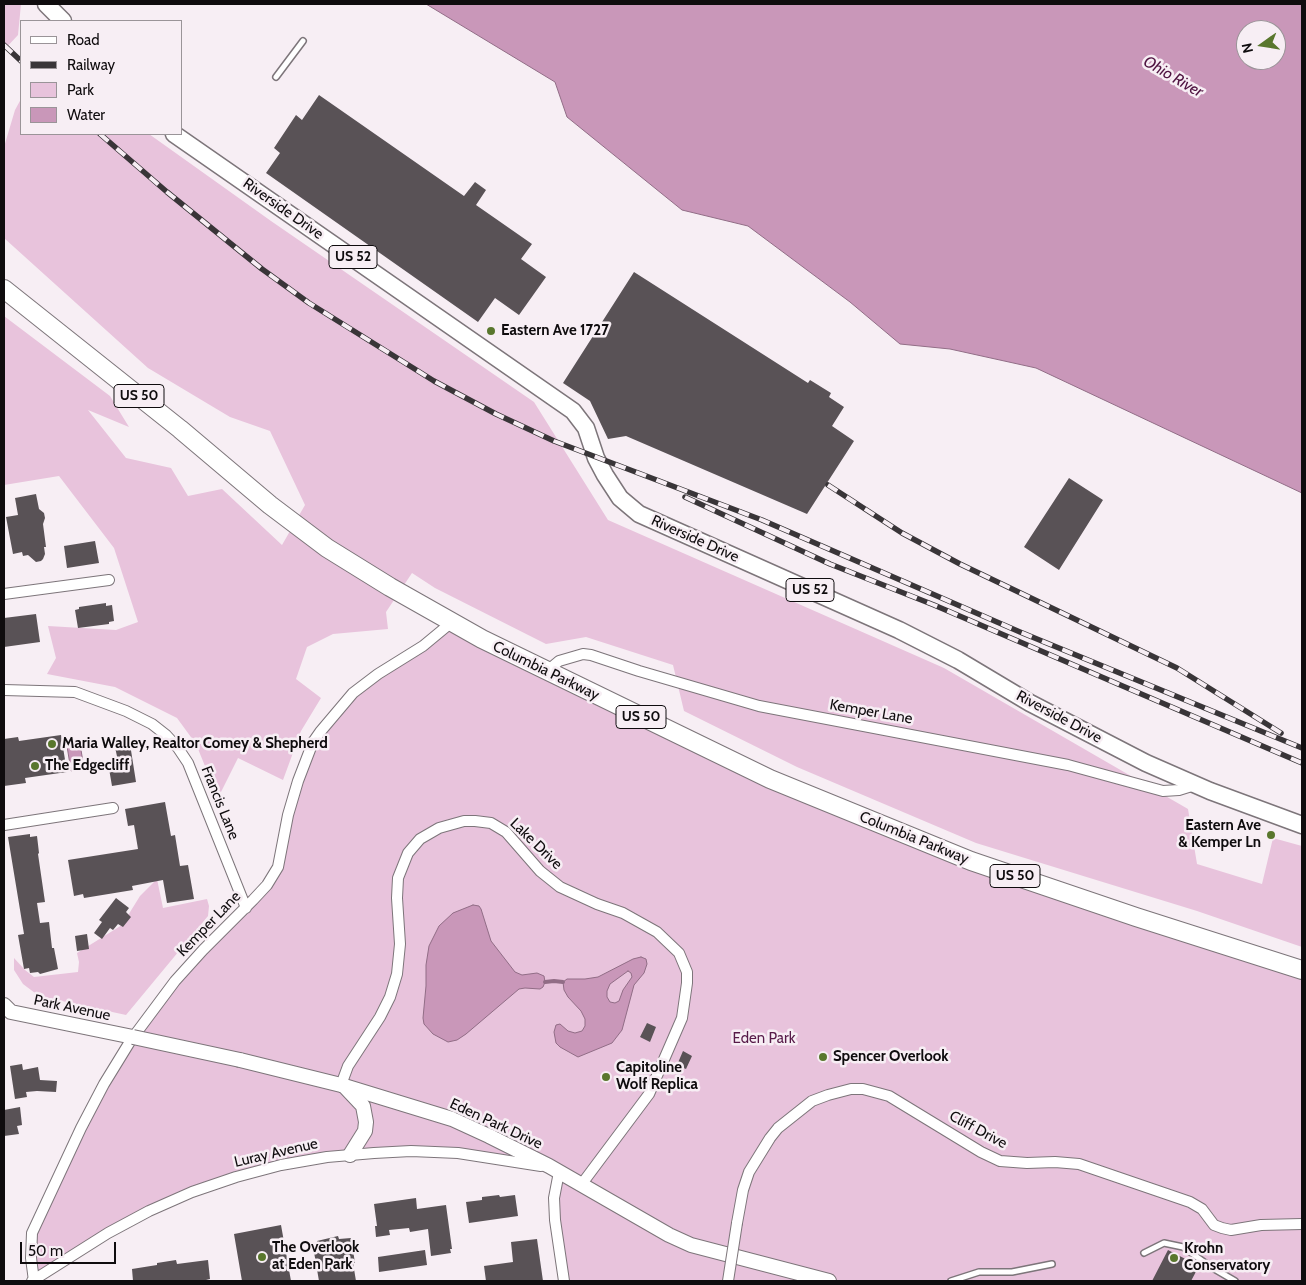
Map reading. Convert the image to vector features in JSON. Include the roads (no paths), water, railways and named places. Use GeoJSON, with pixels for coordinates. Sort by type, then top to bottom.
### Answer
{"type":"FeatureCollection","features":[{"type":"Feature","properties":{"kind":"highway","name":"Columbia Parkway"},"geometry":{"type":"LineString","coordinates":[[4,289],[180,429],[272,506],[327,548],[416,602],[482,639],[770,779],[971,861],[1111,909],[1302,970]]}},
{"type":"Feature","properties":{"kind":"main road"},"geometry":{"type":"LineString","coordinates":[[46,4],[62,20]]}},
{"type":"Feature","properties":{"kind":"main road","name":"Riverside Drive"},"geometry":{"type":"LineString","coordinates":[[175,135],[573,411],[586,428],[596,458],[605,475],[620,498],[639,514],[899,630],[958,660],[1030,703],[1146,763],[1195,785],[1302,825]]}},
{"type":"Feature","properties":{"kind":"street"},"geometry":{"type":"LineString","coordinates":[[4,594],[109,580]]}},
{"type":"Feature","properties":{"kind":"street","name":"Kemper Lane"},"geometry":{"type":"LineString","coordinates":[[33,1281],[31,1258],[32,1233],[80,1128],[131,1040],[175,981],[203,950],[246,908],[266,885],[278,867],[295,789],[320,732],[353,693],[378,674],[423,646],[452,622]]}},
{"type":"Feature","properties":{"kind":"street","name":"Kemper Lane"},"geometry":{"type":"LineString","coordinates":[[547,671],[559,661],[583,654],[591,655],[759,706],[1068,765],[1163,791],[1179,790],[1195,785]]}},
{"type":"Feature","properties":{"kind":"street","name":"Francis Lane"},"geometry":{"type":"LineString","coordinates":[[4,690],[75,692],[126,711],[152,724],[166,735],[188,763],[246,908]]}},
{"type":"Feature","properties":{"kind":"street"},"geometry":{"type":"LineString","coordinates":[[4,825],[113,808]]}},
{"type":"Feature","properties":{"kind":"street","name":"Lake Drive"},"geometry":{"type":"LineString","coordinates":[[341,1084],[348,1066],[380,1017],[390,997],[397,974],[400,944],[397,898],[398,878],[408,853],[420,839],[439,828],[464,821],[491,823],[506,832],[540,871],[560,887],[597,904],[623,913],[657,932],[679,953],[687,972],[682,1018],[649,1094],[582,1185]]}},
{"type":"Feature","properties":{"kind":"street","name":"Park Avenue"},"geometry":{"type":"LineString","coordinates":[[6,1010],[133,1037]]}},
{"type":"Feature","properties":{"kind":"street","name":"Eden Park Drive"},"geometry":{"type":"LineString","coordinates":[[133,1037],[341,1084],[452,1119],[554,1169],[669,1235],[691,1245],[792,1273],[829,1281]]}},
{"type":"Feature","properties":{"kind":"street"},"geometry":{"type":"LineString","coordinates":[[341,1084],[360,1101],[365,1111],[366,1122],[364,1131],[350,1155]]}},
{"type":"Feature","properties":{"kind":"street","name":"Cliff Drive"},"geometry":{"type":"LineString","coordinates":[[728,1281],[743,1190],[749,1172],[770,1138],[778,1128],[812,1101],[851,1089],[863,1089],[889,1096],[981,1152],[1000,1161],[1028,1164],[1055,1162],[1079,1164],[1190,1202],[1202,1209],[1214,1225],[1222,1228],[1231,1230],[1261,1225],[1302,1224]]}},
{"type":"Feature","properties":{"kind":"street","name":"Luray Avenue"},"geometry":{"type":"LineString","coordinates":[[33,1281],[108,1233],[149,1211],[192,1192],[236,1177],[281,1165],[350,1155],[411,1151],[452,1153],[554,1169]]}},
{"type":"Feature","properties":{"kind":"street"},"geometry":{"type":"LineString","coordinates":[[554,1169],[555,1220],[564,1281]]}},
{"type":"Feature","properties":{"kind":"lane"},"geometry":{"type":"LineString","coordinates":[[276,77],[303,41]]}},
{"type":"Feature","properties":{"kind":"lane"},"geometry":{"type":"LineString","coordinates":[[1144,1253],[1164,1243],[1183,1247],[1235,1281]]}},
{"type":"Feature","properties":{"kind":"lane"},"geometry":{"type":"LineString","coordinates":[[952,1281],[979,1272],[1012,1272],[1052,1264]]}},
{"type":"Feature","properties":{"kind":"water","name":"Ohio River"},"geometry":{"type":"Polygon","coordinates":[[[426,4],[1302,4],[1302,493],[1036,368],[950,349],[900,344],[850,302],[748,226],[682,210],[567,117],[555,82],[426,4]]]}},
{"type":"Feature","properties":{"kind":"water"},"geometry":{"type":"Polygon","coordinates":[[[80,744],[84,768],[71,771],[67,746],[80,744]]]}},
{"type":"Feature","properties":{"kind":"water"},"geometry":{"type":"Polygon","coordinates":[[[473,905],[479,906],[481,909],[491,941],[515,972],[522,975],[537,973],[544,976],[545,982],[540,989],[519,989],[466,1034],[457,1040],[448,1042],[433,1034],[424,1024],[426,965],[429,946],[439,926],[453,913],[473,905]]]}},
{"type":"Feature","properties":{"kind":"water"},"geometry":{"type":"Polygon","coordinates":[[[641,957],[646,959],[647,964],[644,973],[634,985],[622,1030],[612,1043],[578,1057],[560,1047],[556,1043],[554,1032],[556,1025],[560,1024],[568,1031],[575,1033],[582,1031],[585,1026],[585,1019],[581,1011],[568,997],[564,990],[563,982],[567,979],[598,977],[633,959],[641,957]],[[628,971],[610,984],[607,997],[610,1002],[615,1003],[619,1001],[623,990],[632,977],[628,971]]]}},
{"type":"Feature","properties":{"kind":"waterway"},"geometry":{"type":"LineString","coordinates":[[545,982],[563,982]]}},
{"type":"Feature","properties":{"kind":"railway"},"geometry":{"type":"LineString","coordinates":[[4,45],[20,60]]}},
{"type":"Feature","properties":{"kind":"railway"},"geometry":{"type":"LineString","coordinates":[[101,135],[167,192],[262,269],[309,303],[434,381],[496,414],[554,441],[762,520],[1020,632],[1302,748]]}},
{"type":"Feature","properties":{"kind":"railway"},"geometry":{"type":"LineString","coordinates":[[828,485],[902,533],[960,564],[1177,668],[1281,733]]}},
{"type":"Feature","properties":{"kind":"railway"},"geometry":{"type":"LineString","coordinates":[[685,497],[830,564],[934,605],[1302,763]]}},
{"type":"Feature","properties":{"kind":"place","name":"Eastern Ave 1727"},"geometry":{"type":"Point","coordinates":[491,331]}},
{"type":"Feature","properties":{"kind":"place","name":"Maria Walley, Realtor Comey & Shepherd"},"geometry":{"type":"Point","coordinates":[52,744]}},
{"type":"Feature","properties":{"kind":"place","name":"The Edgecliff"},"geometry":{"type":"Point","coordinates":[35,766]}},
{"type":"Feature","properties":{"kind":"place","name":"Eastern Ave & Kemper Ln"},"geometry":{"type":"Point","coordinates":[1271,835]}},
{"type":"Feature","properties":{"kind":"place","name":"Spencer Overlook"},"geometry":{"type":"Point","coordinates":[823,1057]}},
{"type":"Feature","properties":{"kind":"place","name":"Capitoline Wolf Replica"},"geometry":{"type":"Point","coordinates":[606,1077]}},
{"type":"Feature","properties":{"kind":"place","name":"The Overlook at Eden Park"},"geometry":{"type":"Point","coordinates":[262,1257]}},
{"type":"Feature","properties":{"kind":"place","name":"Krohn Conservatory"},"geometry":{"type":"Point","coordinates":[1174,1258]}},
{"type":"Feature","properties":{"kind":"park label","name":"Eden Park"},"geometry":{"type":"Point","coordinates":[764,1039]}}]}
